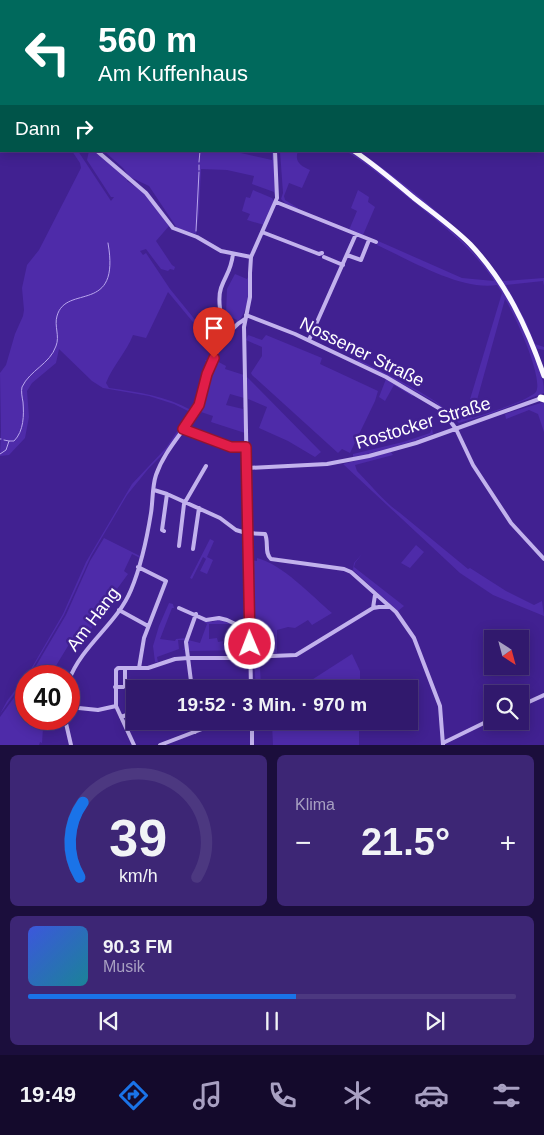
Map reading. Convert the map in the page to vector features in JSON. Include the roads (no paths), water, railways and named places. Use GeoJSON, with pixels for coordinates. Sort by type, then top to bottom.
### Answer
{"type":"FeatureCollection","features":[{"type":"Feature","properties":{"kind":"main road"},"geometry":{"type":"LineString","coordinates":[[355,152],[437,216],[476,251],[500,282],[517,310],[528,332],[544,376]]}},
{"type":"Feature","properties":{"kind":"street"},"geometry":{"type":"LineString","coordinates":[[98,152],[148,195],[171,226],[197,237],[217,249],[252,257]]}},
{"type":"Feature","properties":{"kind":"street"},"geometry":{"type":"LineString","coordinates":[[251,680],[245,317],[250,297],[252,257],[276,202],[275,152]]}},
{"type":"Feature","properties":{"kind":"street"},"geometry":{"type":"LineString","coordinates":[[276,202],[376,242]]}},
{"type":"Feature","properties":{"kind":"street"},"geometry":{"type":"LineString","coordinates":[[262,232],[323,255],[343,265]]}},
{"type":"Feature","properties":{"kind":"street"},"geometry":{"type":"LineString","coordinates":[[309,340],[356,234]]}},
{"type":"Feature","properties":{"kind":"street"},"geometry":{"type":"LineString","coordinates":[[347,255],[361,260],[369,240]]}},
{"type":"Feature","properties":{"kind":"street"},"geometry":{"type":"LineString","coordinates":[[233,328],[223,320],[220,305],[221,289],[230,271],[234,254]]}},
{"type":"Feature","properties":{"kind":"street","name":"Am Hang"},"geometry":{"type":"LineString","coordinates":[[76,665],[130,593],[152,512],[156,477],[162,462],[197,408],[209,369],[229,332],[245,317]]}},
{"type":"Feature","properties":{"kind":"street","name":"Nossener Straße"},"geometry":{"type":"LineString","coordinates":[[245,317],[309,340],[410,390],[442,410],[456,429],[473,465],[512,523],[544,559]]}},
{"type":"Feature","properties":{"kind":"street","name":"Rostocker Straße"},"geometry":{"type":"LineString","coordinates":[[247,468],[327,464],[352,460],[398,448],[543,398]]}},
{"type":"Feature","properties":{"kind":"street"},"geometry":{"type":"LineString","coordinates":[[183,429],[231,447],[246,447]]}},
{"type":"Feature","properties":{"kind":"street"},"geometry":{"type":"LineString","coordinates":[[180,546],[184,504],[206,466]]}},
{"type":"Feature","properties":{"kind":"street"},"geometry":{"type":"LineString","coordinates":[[154,490],[186,502],[224,520],[236,530],[266,534],[267,553],[271,559],[347,570],[391,608],[412,634],[440,706],[443,744],[484,723]]}},
{"type":"Feature","properties":{"kind":"street"},"geometry":{"type":"LineString","coordinates":[[164,531],[162,530],[167,494]]}},
{"type":"Feature","properties":{"kind":"street"},"geometry":{"type":"LineString","coordinates":[[193,549],[199,508]]}},
{"type":"Feature","properties":{"kind":"street"},"geometry":{"type":"LineString","coordinates":[[138,567],[166,581],[148,626],[139,668]]}},
{"type":"Feature","properties":{"kind":"street"},"geometry":{"type":"LineString","coordinates":[[373,608],[375,595]]}},
{"type":"Feature","properties":{"kind":"street"},"geometry":{"type":"LineString","coordinates":[[134,745],[116,706],[115,686],[116,670],[118,668],[152,667],[175,659],[188,658],[250,658],[298,655],[373,608],[379,606],[391,608]]}},
{"type":"Feature","properties":{"kind":"street"},"geometry":{"type":"LineString","coordinates":[[180,608],[206,620],[218,618],[227,620],[250,631]]}},
{"type":"Feature","properties":{"kind":"street"},"geometry":{"type":"LineString","coordinates":[[119,610],[148,626]]}},
{"type":"Feature","properties":{"kind":"street"},"geometry":{"type":"LineString","coordinates":[[191,680],[186,641],[196,614]]}},
{"type":"Feature","properties":{"kind":"street"},"geometry":{"type":"LineString","coordinates":[[115,686],[123,687],[125,685],[124,668]]}},
{"type":"Feature","properties":{"kind":"street"},"geometry":{"type":"LineString","coordinates":[[529,702],[544,695]]}},
{"type":"Feature","properties":{"kind":"street"},"geometry":{"type":"LineString","coordinates":[[80,708],[98,710],[116,706]]}},
{"type":"Feature","properties":{"kind":"street"},"geometry":{"type":"LineString","coordinates":[[120,718],[126,716]]}},
{"type":"Feature","properties":{"kind":"street"},"geometry":{"type":"LineString","coordinates":[[68,730],[71,745]]}},
{"type":"Feature","properties":{"kind":"street"},"geometry":{"type":"LineString","coordinates":[[160,745],[200,730]]}},
{"type":"Feature","properties":{"kind":"street"},"geometry":{"type":"LineString","coordinates":[[252,730],[252,745]]}},
{"type":"Feature","properties":{"kind":"waterway"},"geometry":{"type":"LineString","coordinates":[[199,162],[200,152]]}},
{"type":"Feature","properties":{"kind":"waterway"},"geometry":{"type":"LineString","coordinates":[[199,165],[199,170]]}},
{"type":"Feature","properties":{"kind":"waterway"},"geometry":{"type":"LineString","coordinates":[[196,231],[199,172]]}},
{"type":"Feature","properties":{"kind":"waterway"},"geometry":{"type":"LineString","coordinates":[[0,454],[6,450],[9,441],[14,441],[20,433],[23,417],[22,387],[30,376],[49,358],[56,346],[57,316],[62,306],[91,294],[100,289],[107,281],[110,266],[108,243]]}},
{"type":"Feature","properties":{"kind":"waterway"},"geometry":{"type":"LineString","coordinates":[[4,440],[9,441]]}}]}
